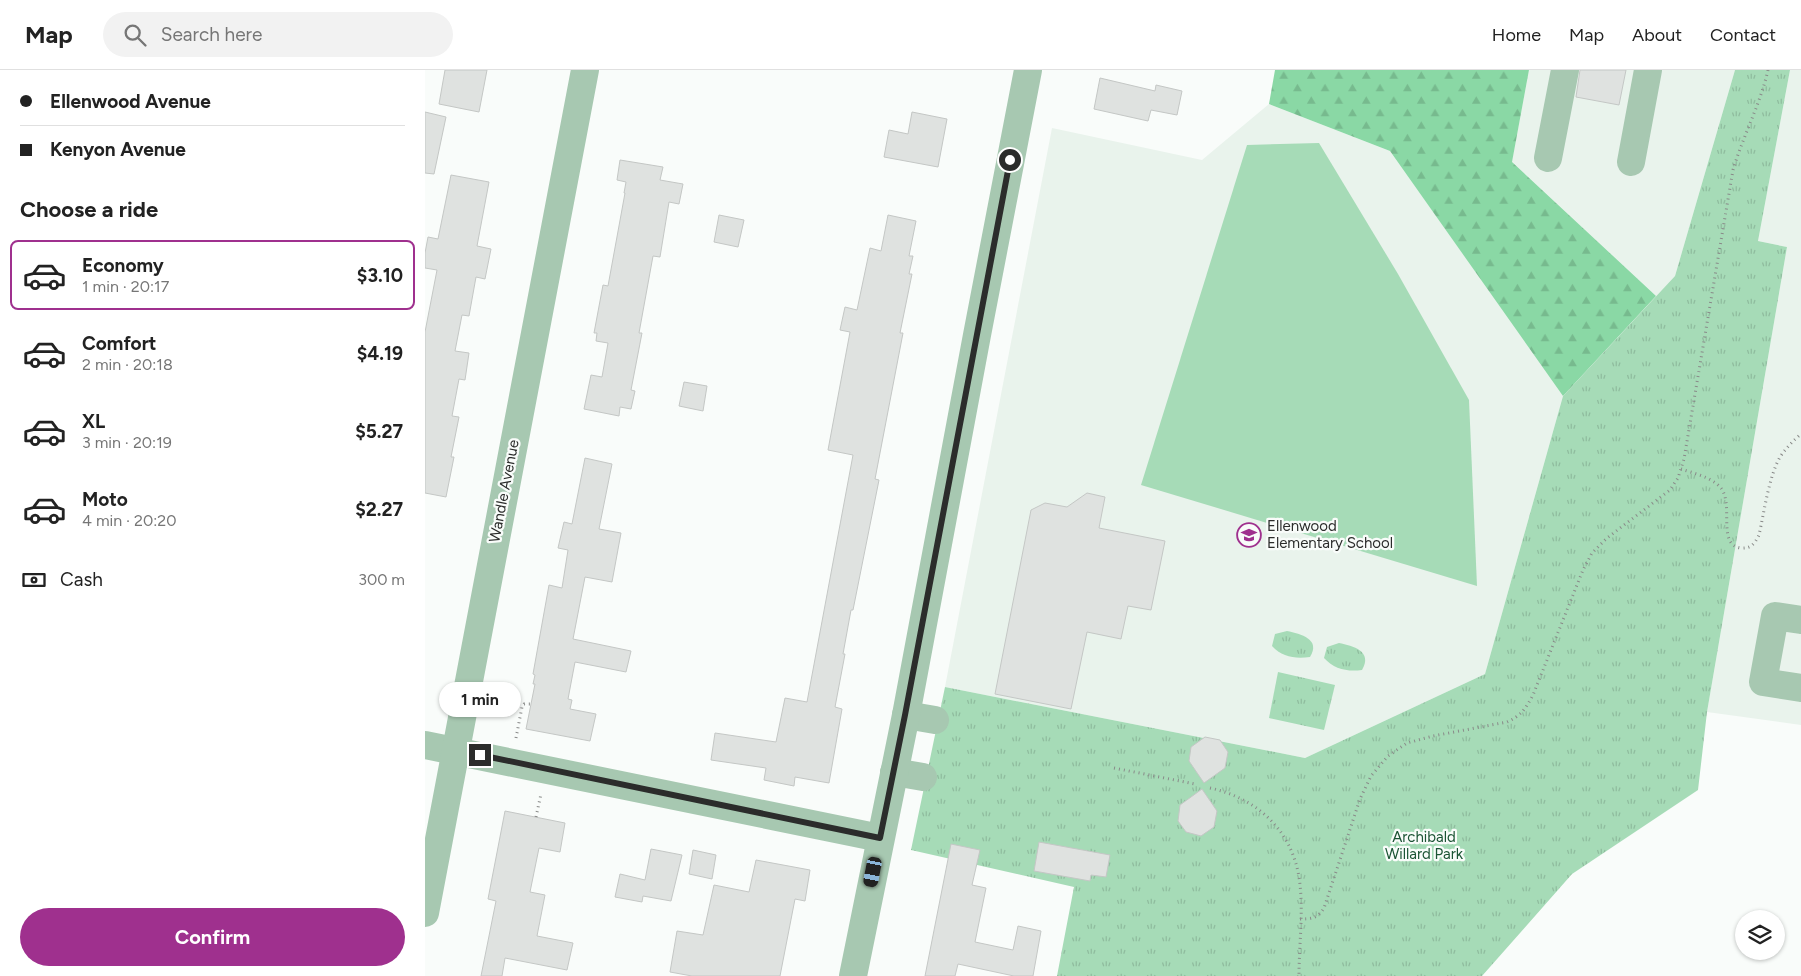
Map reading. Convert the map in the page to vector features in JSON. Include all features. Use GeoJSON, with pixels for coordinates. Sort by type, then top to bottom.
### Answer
{"type":"FeatureCollection","features":[{"type":"Feature","properties":{"kind":"street","name":"Wandle Avenue"},"geometry":{"type":"LineString","coordinates":[[425,913],[585,70]]}},
{"type":"Feature","properties":{"kind":"street"},"geometry":{"type":"LineString","coordinates":[[853,976],[1029,70]]}},
{"type":"Feature","properties":{"kind":"street"},"geometry":{"type":"LineString","coordinates":[[1548,158],[1565,70]]}},
{"type":"Feature","properties":{"kind":"street"},"geometry":{"type":"LineString","coordinates":[[1631,162],[1648,70]]}},
{"type":"Feature","properties":{"kind":"street"},"geometry":{"type":"LineString","coordinates":[[1801,620],[1775,616],[1763,682],[1801,688]]}},
{"type":"Feature","properties":{"kind":"street"},"geometry":{"type":"LineString","coordinates":[[905,715],[935,720]]}},
{"type":"Feature","properties":{"kind":"street"},"geometry":{"type":"LineString","coordinates":[[425,745],[880,838]]}},
{"type":"Feature","properties":{"kind":"street"},"geometry":{"type":"LineString","coordinates":[[894,772],[923,778]]}},
{"type":"Feature","properties":{"kind":"path"},"geometry":{"type":"LineString","coordinates":[[1300,919],[1312,919],[1319,916],[1325,908],[1360,799],[1371,776],[1388,756],[1407,743],[1433,736],[1507,722],[1517,718],[1525,710],[1533,696],[1583,570],[1592,553],[1607,538],[1670,490],[1678,478],[1733,170],[1740,147],[1763,90],[1768,70]]}},
{"type":"Feature","properties":{"kind":"path"},"geometry":{"type":"LineString","coordinates":[[1681,468],[1705,478],[1720,487],[1726,498],[1727,537],[1731,544],[1737,548],[1745,548],[1754,544],[1759,535],[1773,474],[1779,458],[1789,444],[1801,434]]}},
{"type":"Feature","properties":{"kind":"path"},"geometry":{"type":"LineString","coordinates":[[515,741],[522,707],[524,704],[531,704]]}},
{"type":"Feature","properties":{"kind":"path"},"geometry":{"type":"LineString","coordinates":[[1114,768],[1195,784]]}},
{"type":"Feature","properties":{"kind":"path"},"geometry":{"type":"LineString","coordinates":[[1211,788],[1240,797],[1257,808],[1271,820],[1285,838],[1298,875],[1301,899],[1299,976]]}},
{"type":"Feature","properties":{"kind":"shaded area","name":"Ellenwood Elementary School"},"geometry":{"type":"Polygon","coordinates":[[[1529,70],[1735,70],[1675,276],[1563,396],[1485,674],[1305,758],[945,687],[1052,128],[1202,160],[1269,104],[1390,151],[1488,289],[1529,70]]]}},
{"type":"Feature","properties":{"kind":"shaded area"},"geometry":{"type":"Polygon","coordinates":[[[1790,70],[1801,70],[1801,725],[1707,712],[1787,247],[1758,241],[1790,70]]]}},
{"type":"Feature","properties":{"kind":"green space"},"geometry":{"type":"Polygon","coordinates":[[[1275,70],[1529,70],[1512,162],[1656,296],[1563,396],[1390,151],[1269,104],[1275,70]]]}},
{"type":"Feature","properties":{"kind":"green space","name":"Archibald Willard Park"},"geometry":{"type":"Polygon","coordinates":[[[1735,70],[1790,70],[1758,241],[1787,247],[1707,712],[1698,790],[1572,874],[1482,976],[1057,976],[1074,887],[911,850],[945,687],[1305,758],[1485,674],[1563,396],[1675,276],[1735,70]]]}},
{"type":"Feature","properties":{"kind":"green space"},"geometry":{"type":"Polygon","coordinates":[[[1319,143],[1398,274],[1469,400],[1477,586],[1141,485],[1247,145],[1319,143]]]}},
{"type":"Feature","properties":{"kind":"green space"},"geometry":{"type":"Polygon","coordinates":[[[1287,631],[1308,638],[1313,646],[1310,657],[1299,658],[1289,656],[1280,653],[1272,646],[1275,634],[1287,631]]]}},
{"type":"Feature","properties":{"kind":"green space"},"geometry":{"type":"Polygon","coordinates":[[[1339,643],[1360,650],[1365,658],[1362,670],[1351,671],[1341,669],[1332,665],[1324,658],[1327,647],[1339,643]]]}},
{"type":"Feature","properties":{"kind":"green space"},"geometry":{"type":"Polygon","coordinates":[[[1278,672],[1335,685],[1324,730],[1269,718],[1278,672]]]}},
{"type":"Feature","properties":{"kind":"building"},"geometry":{"type":"Polygon","coordinates":[[[445,70],[487,70],[479,112],[439,104],[445,70]]]}},
{"type":"Feature","properties":{"kind":"building"},"geometry":{"type":"Polygon","coordinates":[[[1580,70],[1626,70],[1619,105],[1576,97],[1580,70]]]}},
{"type":"Feature","properties":{"kind":"building"},"geometry":{"type":"Polygon","coordinates":[[[1100,78],[1155,91],[1156,85],[1182,91],[1177,115],[1151,110],[1148,121],[1094,109],[1100,78]]]}},
{"type":"Feature","properties":{"kind":"building"},"geometry":{"type":"Polygon","coordinates":[[[425,112],[446,117],[434,174],[425,173],[425,112]]]}},
{"type":"Feature","properties":{"kind":"building"},"geometry":{"type":"Polygon","coordinates":[[[912,112],[947,119],[938,167],[884,157],[889,130],[908,134],[912,112]]]}},
{"type":"Feature","properties":{"kind":"building"},"geometry":{"type":"Polygon","coordinates":[[[620,160],[663,167],[660,180],[683,184],[679,204],[669,202],[660,257],[653,256],[639,333],[642,333],[631,390],[635,391],[631,409],[620,407],[619,416],[584,409],[591,375],[602,377],[608,343],[596,341],[597,333],[594,333],[603,285],[608,286],[625,193],[626,182],[617,180],[620,160]]]}},
{"type":"Feature","properties":{"kind":"building"},"geometry":{"type":"Polygon","coordinates":[[[451,175],[489,182],[477,246],[491,249],[485,279],[476,277],[469,316],[462,315],[455,351],[469,353],[465,380],[459,379],[452,416],[459,417],[446,497],[425,493],[425,332],[437,270],[425,268],[425,253],[428,237],[438,239],[451,175]]]}},
{"type":"Feature","properties":{"kind":"building"},"geometry":{"type":"Polygon","coordinates":[[[719,215],[744,220],[738,247],[714,242],[719,215]]]}},
{"type":"Feature","properties":{"kind":"building"},"geometry":{"type":"Polygon","coordinates":[[[888,215],[916,221],[909,256],[913,256],[909,274],[912,274],[900,333],[903,333],[875,479],[879,480],[843,654],[845,654],[835,707],[842,709],[829,783],[795,777],[794,786],[764,780],[766,768],[711,760],[715,733],[776,742],[785,698],[807,702],[853,455],[828,450],[850,332],[840,330],[845,307],[857,310],[870,248],[881,251],[888,215]]]}},
{"type":"Feature","properties":{"kind":"building"},"geometry":{"type":"Polygon","coordinates":[[[684,382],[707,386],[703,411],[679,406],[684,382]]]}},
{"type":"Feature","properties":{"kind":"building"},"geometry":{"type":"Polygon","coordinates":[[[585,458],[612,464],[599,529],[621,533],[612,582],[585,577],[573,639],[631,651],[626,672],[575,662],[568,699],[572,700],[570,709],[596,714],[590,741],[526,729],[535,684],[533,684],[535,675],[533,674],[549,585],[562,588],[568,550],[558,548],[564,522],[572,524],[585,458]]]}},
{"type":"Feature","properties":{"kind":"building"},"geometry":{"type":"Polygon","coordinates":[[[1087,493],[1105,497],[1099,528],[1165,541],[1151,610],[1128,606],[1121,639],[1087,632],[1071,709],[995,694],[1031,510],[1045,503],[1067,507],[1087,493]]]}},
{"type":"Feature","properties":{"kind":"building"},"geometry":{"type":"Polygon","coordinates":[[[1205,737],[1220,740],[1228,752],[1225,768],[1204,783],[1189,761],[1191,747],[1205,737]]]}},
{"type":"Feature","properties":{"kind":"building"},"geometry":{"type":"Polygon","coordinates":[[[1202,789],[1217,811],[1214,827],[1201,836],[1186,832],[1178,821],[1180,805],[1202,789]]]}},
{"type":"Feature","properties":{"kind":"building"},"geometry":{"type":"Polygon","coordinates":[[[505,811],[565,823],[560,852],[539,848],[530,892],[545,895],[537,936],[573,943],[567,970],[505,958],[502,976],[481,976],[496,901],[488,899],[505,811]]]}},
{"type":"Feature","properties":{"kind":"building"},"geometry":{"type":"Polygon","coordinates":[[[1039,842],[1110,855],[1106,877],[1091,875],[1090,881],[1034,871],[1039,842]]]}},
{"type":"Feature","properties":{"kind":"building"},"geometry":{"type":"Polygon","coordinates":[[[951,844],[980,850],[972,885],[986,888],[975,942],[1013,950],[1018,926],[1041,931],[1033,976],[1014,976],[958,964],[955,976],[925,976],[951,844]]]}},
{"type":"Feature","properties":{"kind":"building"},"geometry":{"type":"Polygon","coordinates":[[[651,849],[682,855],[671,901],[643,896],[642,902],[615,897],[620,874],[645,880],[651,849]]]}},
{"type":"Feature","properties":{"kind":"building"},"geometry":{"type":"Polygon","coordinates":[[[693,850],[716,855],[712,879],[689,874],[693,850]]]}},
{"type":"Feature","properties":{"kind":"building"},"geometry":{"type":"Polygon","coordinates":[[[756,860],[810,870],[805,901],[795,899],[780,976],[692,976],[670,972],[677,931],[703,935],[714,885],[749,892],[756,860]]]}},
{"type":"Feature","properties":{"kind":"place","name":"Ellenwood Elementary School"},"geometry":{"type":"Point","coordinates":[1249,535]}},
{"type":"Feature","properties":{"kind":"route"},"geometry":{"type":"LineString","coordinates":[[480,755],[880,838],[1010,160]]}}]}
